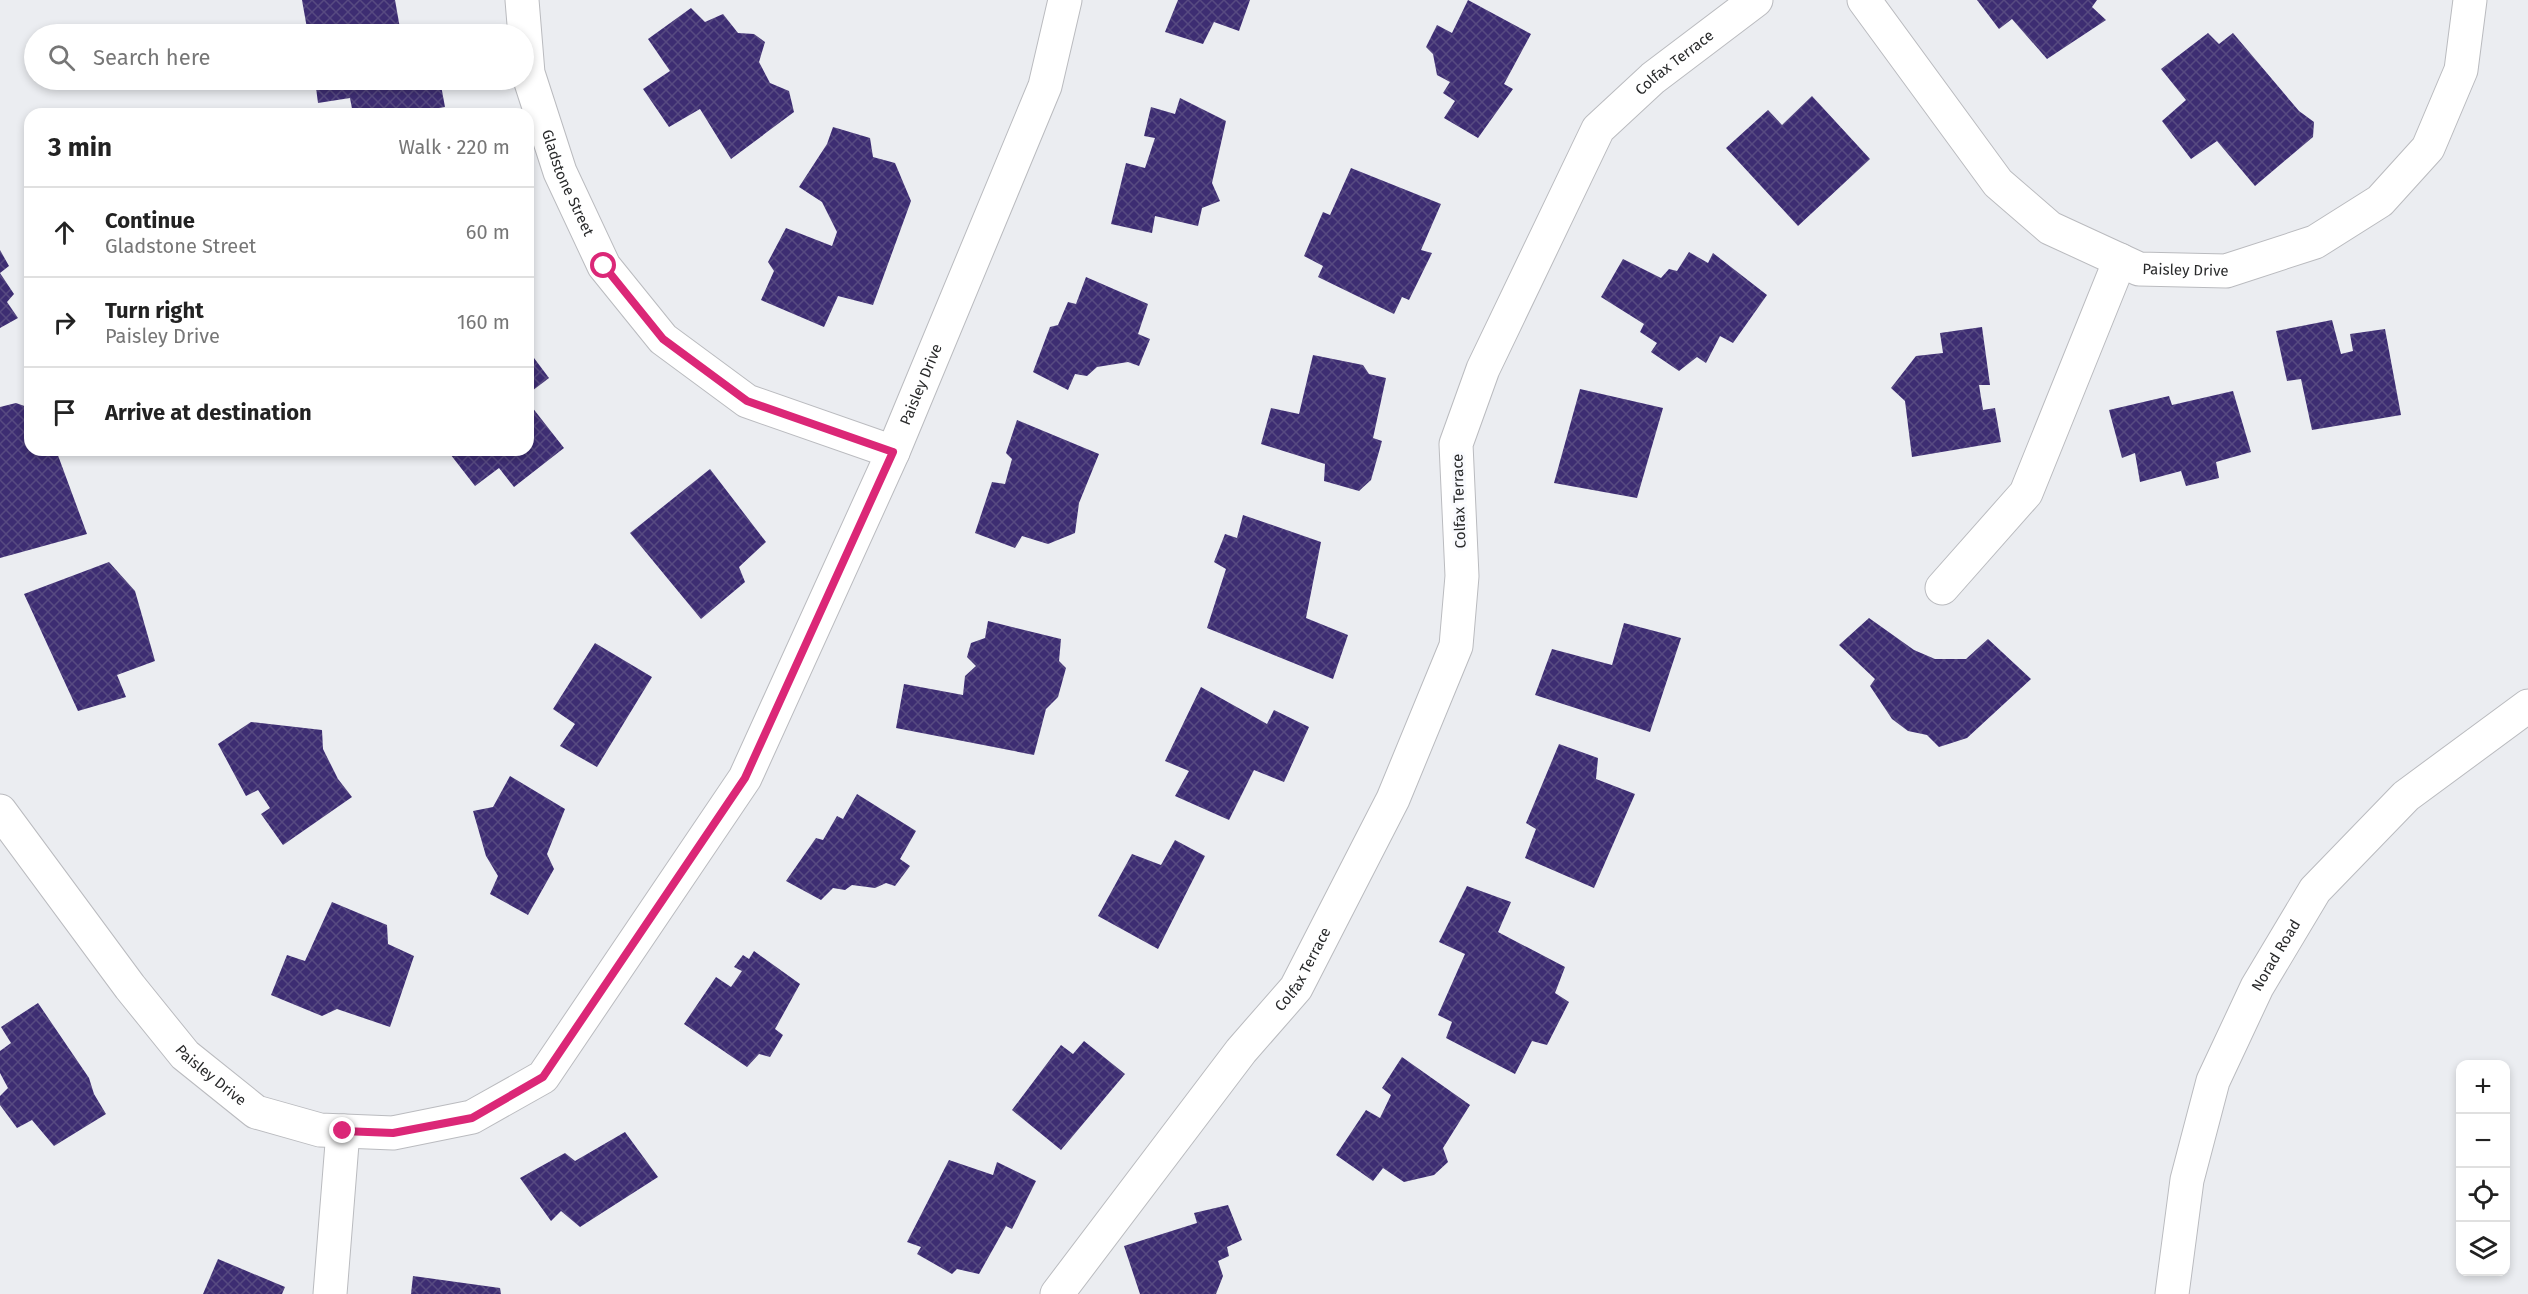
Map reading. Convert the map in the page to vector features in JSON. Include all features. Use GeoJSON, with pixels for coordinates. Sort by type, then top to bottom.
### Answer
{"type":"FeatureCollection","features":[{"type":"Feature","properties":{"kind":"street","name":"Gladstone Street"},"geometry":{"type":"LineString","coordinates":[[522,0],[524,24]]}},
{"type":"Feature","properties":{"kind":"street","name":"Paisley Drive"},"geometry":{"type":"LineString","coordinates":[[0,811],[130,987],[185,1055],[256,1112],[320,1130],[393,1133],[472,1118],[543,1077],[745,778],[893,452],[1044,86],[1065,0]]}},
{"type":"Feature","properties":{"kind":"street","name":"Colfax Terrace"},"geometry":{"type":"LineString","coordinates":[[1057,1294],[1241,1051],[1296,988],[1393,799],[1456,646],[1462,576],[1456,444],[1483,369],[1598,129],[1653,78],[1756,0]]}},
{"type":"Feature","properties":{"kind":"street","name":"Paisley Drive"},"geometry":{"type":"LineString","coordinates":[[1864,0],[1998,183],[2050,228],[2139,269],[2226,271],[2315,242],[2380,201],[2428,148],[2461,70],[2470,0]]}},
{"type":"Feature","properties":{"kind":"street","name":"Gladstone Street"},"geometry":{"type":"LineString","coordinates":[[533,90],[560,172],[604,266],[663,339],[747,401],[893,452]]}},
{"type":"Feature","properties":{"kind":"street"},"geometry":{"type":"LineString","coordinates":[[1942,588],[2026,493],[2120,260]]}},
{"type":"Feature","properties":{"kind":"street","name":"Norad Road"},"geometry":{"type":"LineString","coordinates":[[2172,1294],[2187,1180],[2213,1081],[2257,987],[2315,890],[2406,796],[2528,706]]}},
{"type":"Feature","properties":{"kind":"street"},"geometry":{"type":"LineString","coordinates":[[330,1294],[343,1131]]}},
{"type":"Feature","properties":{"kind":"building"},"geometry":{"type":"Polygon","coordinates":[[[302,0],[395,0],[399,24],[306,24],[302,0]]]}},
{"type":"Feature","properties":{"kind":"building"},"geometry":{"type":"Polygon","coordinates":[[[1178,0],[1250,0],[1239,31],[1214,22],[1203,44],[1165,32],[1178,0]]]}},
{"type":"Feature","properties":{"kind":"building"},"geometry":{"type":"Polygon","coordinates":[[[1468,0],[1531,34],[1504,84],[1513,89],[1478,138],[1444,118],[1455,101],[1443,93],[1450,82],[1437,75],[1433,54],[1426,47],[1437,25],[1452,33],[1468,0]]]}},
{"type":"Feature","properties":{"kind":"building"},"geometry":{"type":"Polygon","coordinates":[[[1977,0],[2097,0],[2092,7],[2106,20],[2047,59],[2012,19],[1999,29],[1977,0]]]}},
{"type":"Feature","properties":{"kind":"building"},"geometry":{"type":"Polygon","coordinates":[[[691,8],[705,22],[723,14],[738,33],[754,34],[765,42],[759,62],[770,83],[789,91],[794,112],[731,159],[700,109],[669,127],[643,89],[670,71],[648,39],[691,8]]]}},
{"type":"Feature","properties":{"kind":"building"},"geometry":{"type":"Polygon","coordinates":[[[2208,33],[2219,44],[2233,33],[2299,111],[2314,122],[2313,137],[2255,186],[2217,141],[2191,159],[2162,121],[2186,100],[2161,69],[2208,33]]]}},
{"type":"Feature","properties":{"kind":"building"},"geometry":{"type":"Polygon","coordinates":[[[316,90],[442,90],[445,107],[352,108],[350,98],[318,103],[316,90]]]}},
{"type":"Feature","properties":{"kind":"building"},"geometry":{"type":"Polygon","coordinates":[[[1812,96],[1870,159],[1798,226],[1726,148],[1768,110],[1782,125],[1812,96]]]}},
{"type":"Feature","properties":{"kind":"building"},"geometry":{"type":"Polygon","coordinates":[[[1180,98],[1226,121],[1212,183],[1220,201],[1202,208],[1198,226],[1155,216],[1152,233],[1111,224],[1126,163],[1145,168],[1155,138],[1144,136],[1151,107],[1175,114],[1180,98]]]}},
{"type":"Feature","properties":{"kind":"building"},"geometry":{"type":"Polygon","coordinates":[[[833,127],[870,138],[873,157],[895,163],[911,201],[873,305],[838,296],[824,327],[761,300],[774,271],[768,262],[786,228],[832,246],[837,232],[822,202],[799,187],[827,144],[833,127]]]}},
{"type":"Feature","properties":{"kind":"building"},"geometry":{"type":"Polygon","coordinates":[[[1351,168],[1441,204],[1421,250],[1432,253],[1409,300],[1402,297],[1394,314],[1318,277],[1323,266],[1304,256],[1323,212],[1330,215],[1351,168]]]}},
{"type":"Feature","properties":{"kind":"building"},"geometry":{"type":"Polygon","coordinates":[[[0,250],[9,266],[0,273],[0,250]]]}},
{"type":"Feature","properties":{"kind":"building"},"geometry":{"type":"Polygon","coordinates":[[[1689,252],[1708,263],[1713,253],[1767,295],[1733,343],[1720,336],[1706,363],[1697,357],[1679,371],[1651,352],[1657,343],[1640,332],[1644,324],[1601,297],[1623,259],[1661,278],[1669,269],[1677,271],[1689,252]]]}},
{"type":"Feature","properties":{"kind":"building"},"geometry":{"type":"Polygon","coordinates":[[[0,273],[14,294],[7,302],[18,318],[0,328],[0,273]]]}},
{"type":"Feature","properties":{"kind":"building"},"geometry":{"type":"Polygon","coordinates":[[[1086,277],[1148,304],[1138,334],[1150,339],[1139,366],[1128,362],[1097,367],[1087,376],[1075,374],[1068,390],[1033,372],[1050,327],[1058,325],[1068,302],[1076,304],[1086,277]]]}},
{"type":"Feature","properties":{"kind":"building"},"geometry":{"type":"Polygon","coordinates":[[[2332,320],[2341,354],[2353,351],[2350,334],[2385,329],[2401,415],[2312,430],[2301,379],[2287,381],[2276,331],[2332,320]]]}},
{"type":"Feature","properties":{"kind":"building"},"geometry":{"type":"Polygon","coordinates":[[[1982,327],[1990,385],[1979,385],[1983,410],[1995,408],[2001,442],[1912,457],[1905,401],[1891,388],[1916,356],[1943,353],[1940,333],[1982,327]]]}},
{"type":"Feature","properties":{"kind":"building"},"geometry":{"type":"Polygon","coordinates":[[[1313,355],[1363,365],[1369,374],[1386,378],[1373,438],[1382,441],[1371,480],[1359,491],[1324,481],[1325,464],[1261,444],[1271,408],[1299,414],[1313,355]]]}},
{"type":"Feature","properties":{"kind":"building"},"geometry":{"type":"Polygon","coordinates":[[[534,358],[549,378],[534,389],[534,358]]]}},
{"type":"Feature","properties":{"kind":"building"},"geometry":{"type":"Polygon","coordinates":[[[1580,389],[1663,408],[1637,498],[1554,483],[1580,389]]]}},
{"type":"Feature","properties":{"kind":"building"},"geometry":{"type":"Polygon","coordinates":[[[2233,391],[2251,452],[2216,462],[2219,478],[2186,486],[2181,471],[2140,482],[2135,453],[2122,458],[2109,410],[2169,396],[2172,405],[2233,391]]]}},
{"type":"Feature","properties":{"kind":"building"},"geometry":{"type":"Polygon","coordinates":[[[16,403],[24,406],[24,456],[58,456],[87,534],[0,558],[0,407],[16,403]]]}},
{"type":"Feature","properties":{"kind":"building"},"geometry":{"type":"Polygon","coordinates":[[[534,410],[564,448],[514,487],[499,468],[475,486],[452,456],[534,456],[534,410]]]}},
{"type":"Feature","properties":{"kind":"building"},"geometry":{"type":"Polygon","coordinates":[[[1017,420],[1099,454],[1079,503],[1075,533],[1048,544],[1022,536],[1015,548],[975,533],[992,482],[1005,484],[1012,459],[1006,453],[1017,420]]]}},
{"type":"Feature","properties":{"kind":"building"},"geometry":{"type":"Polygon","coordinates":[[[710,469],[766,542],[739,567],[745,582],[701,619],[630,533],[710,469]]]}},
{"type":"Feature","properties":{"kind":"building"},"geometry":{"type":"Polygon","coordinates":[[[1243,515],[1321,542],[1306,618],[1348,635],[1333,679],[1207,628],[1226,569],[1214,562],[1225,534],[1237,538],[1243,515]]]}},
{"type":"Feature","properties":{"kind":"building"},"geometry":{"type":"Polygon","coordinates":[[[109,562],[135,591],[155,661],[117,675],[126,697],[78,711],[24,594],[109,562]]]}},
{"type":"Feature","properties":{"kind":"building"},"geometry":{"type":"Polygon","coordinates":[[[1869,618],[1914,650],[1935,659],[1966,659],[1988,639],[2031,679],[1967,738],[1939,747],[1927,735],[1908,731],[1892,719],[1870,686],[1875,679],[1839,645],[1869,618]]]}},
{"type":"Feature","properties":{"kind":"building"},"geometry":{"type":"Polygon","coordinates":[[[988,621],[1061,639],[1059,661],[1066,668],[1058,697],[1046,709],[1034,755],[896,728],[904,684],[963,695],[965,676],[976,666],[967,657],[971,643],[985,638],[988,621]]]}},
{"type":"Feature","properties":{"kind":"building"},"geometry":{"type":"Polygon","coordinates":[[[1624,623],[1681,638],[1650,732],[1535,695],[1552,649],[1612,665],[1624,623]]]}},
{"type":"Feature","properties":{"kind":"building"},"geometry":{"type":"Polygon","coordinates":[[[595,643],[652,677],[597,767],[560,746],[575,724],[553,709],[595,643]]]}},
{"type":"Feature","properties":{"kind":"building"},"geometry":{"type":"Polygon","coordinates":[[[1201,687],[1267,724],[1274,710],[1309,727],[1284,782],[1254,770],[1229,820],[1175,796],[1189,771],[1165,761],[1201,687]]]}},
{"type":"Feature","properties":{"kind":"building"},"geometry":{"type":"Polygon","coordinates":[[[251,722],[322,730],[323,749],[338,779],[352,797],[283,845],[261,814],[270,808],[258,790],[246,796],[218,744],[251,722]]]}},
{"type":"Feature","properties":{"kind":"building"},"geometry":{"type":"Polygon","coordinates":[[[1559,744],[1598,758],[1596,779],[1635,794],[1594,888],[1525,858],[1536,829],[1526,823],[1559,744]]]}},
{"type":"Feature","properties":{"kind":"building"},"geometry":{"type":"Polygon","coordinates":[[[510,776],[565,809],[547,854],[554,869],[528,915],[490,894],[498,876],[486,856],[473,811],[493,807],[510,776]]]}},
{"type":"Feature","properties":{"kind":"building"},"geometry":{"type":"Polygon","coordinates":[[[857,794],[916,831],[900,859],[910,866],[895,886],[886,883],[875,888],[852,885],[845,890],[833,888],[821,900],[786,881],[816,838],[823,840],[837,816],[843,819],[857,794]]]}},
{"type":"Feature","properties":{"kind":"building"},"geometry":{"type":"Polygon","coordinates":[[[1175,840],[1205,856],[1158,949],[1098,916],[1132,854],[1161,865],[1175,840]]]}},
{"type":"Feature","properties":{"kind":"building"},"geometry":{"type":"Polygon","coordinates":[[[1467,886],[1511,902],[1498,932],[1565,967],[1555,993],[1569,1002],[1547,1045],[1532,1041],[1515,1074],[1446,1038],[1452,1022],[1438,1015],[1465,954],[1439,942],[1467,886]]]}},
{"type":"Feature","properties":{"kind":"building"},"geometry":{"type":"Polygon","coordinates":[[[332,902],[387,925],[388,944],[414,956],[390,1027],[337,1009],[322,1016],[271,995],[287,955],[305,961],[332,902]]]}},
{"type":"Feature","properties":{"kind":"building"},"geometry":{"type":"Polygon","coordinates":[[[754,951],[800,984],[775,1029],[783,1035],[770,1057],[759,1054],[747,1067],[684,1024],[716,977],[731,987],[742,971],[734,967],[743,955],[749,959],[754,951]]]}},
{"type":"Feature","properties":{"kind":"building"},"geometry":{"type":"Polygon","coordinates":[[[38,1003],[89,1078],[94,1094],[106,1114],[54,1146],[32,1120],[17,1128],[0,1105],[0,1096],[8,1088],[0,1073],[0,1051],[11,1043],[1,1027],[38,1003]]]}},
{"type":"Feature","properties":{"kind":"building"},"geometry":{"type":"Polygon","coordinates":[[[1084,1041],[1125,1074],[1061,1150],[1012,1110],[1061,1045],[1073,1054],[1084,1041]]]}},
{"type":"Feature","properties":{"kind":"building"},"geometry":{"type":"Polygon","coordinates":[[[1402,1057],[1470,1105],[1443,1148],[1448,1162],[1434,1175],[1404,1182],[1383,1168],[1373,1181],[1336,1155],[1366,1110],[1380,1118],[1391,1095],[1382,1088],[1402,1057]]]}},
{"type":"Feature","properties":{"kind":"building"},"geometry":{"type":"Polygon","coordinates":[[[625,1132],[658,1177],[580,1227],[561,1211],[551,1221],[520,1178],[565,1153],[575,1161],[625,1132]]]}},
{"type":"Feature","properties":{"kind":"building"},"geometry":{"type":"Polygon","coordinates":[[[949,1160],[993,1175],[997,1162],[1036,1181],[1012,1229],[1006,1226],[979,1274],[957,1269],[952,1274],[917,1254],[921,1247],[907,1242],[949,1160]]]}},
{"type":"Feature","properties":{"kind":"building"},"geometry":{"type":"Polygon","coordinates":[[[1228,1205],[1242,1240],[1227,1247],[1229,1256],[1218,1261],[1223,1276],[1216,1294],[1140,1294],[1124,1246],[1197,1223],[1194,1213],[1228,1205]]]}},
{"type":"Feature","properties":{"kind":"building"},"geometry":{"type":"Polygon","coordinates":[[[218,1259],[285,1287],[282,1294],[203,1294],[218,1259]]]}},
{"type":"Feature","properties":{"kind":"building"},"geometry":{"type":"Polygon","coordinates":[[[413,1276],[500,1288],[501,1294],[411,1294],[413,1276]]]}},
{"type":"Feature","properties":{"kind":"route"},"geometry":{"type":"LineString","coordinates":[[343,1131],[393,1133],[472,1118],[543,1077],[745,778],[893,452],[747,401],[663,339],[604,266]]}}]}
